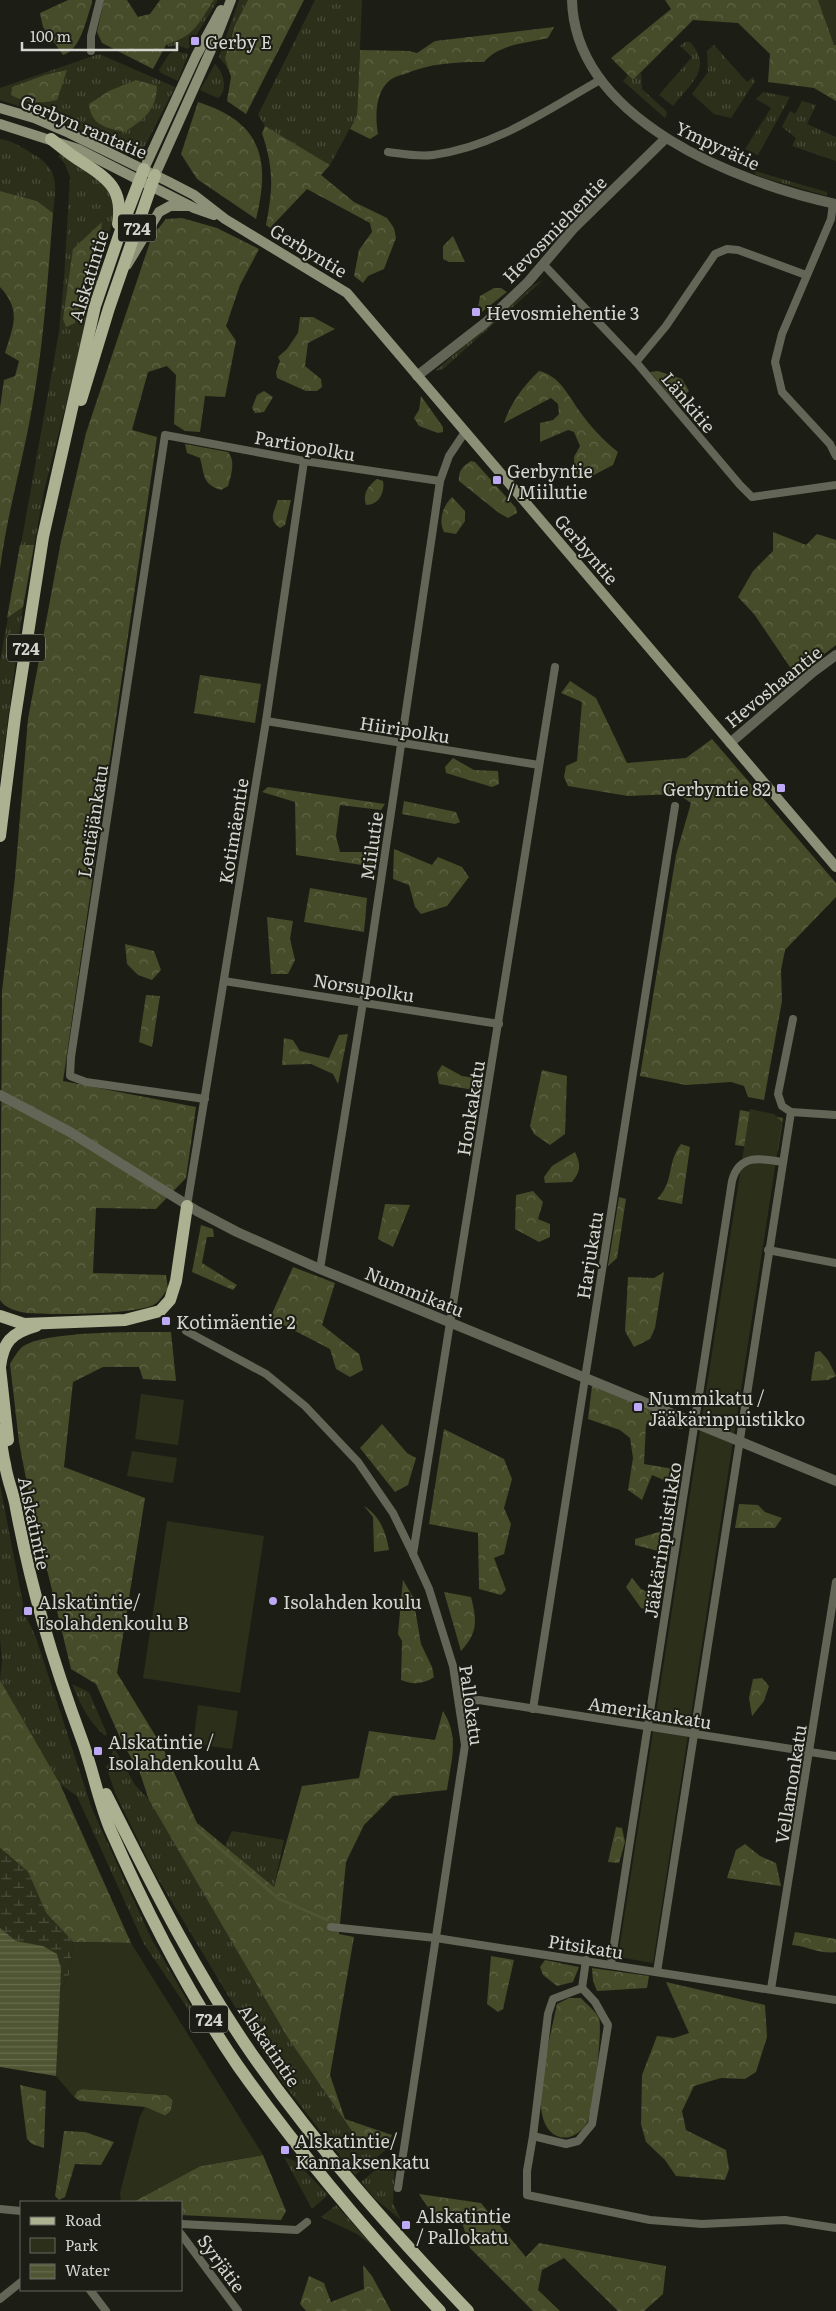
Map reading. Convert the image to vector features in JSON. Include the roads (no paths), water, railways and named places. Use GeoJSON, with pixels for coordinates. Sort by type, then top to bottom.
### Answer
{"type":"FeatureCollection","features":[{"type":"Feature","properties":{"kind":"main road","name":"Alskatintie"},"geometry":{"type":"LineString","coordinates":[[0,836],[15,717],[43,537],[95,306],[113,254],[147,178],[196,56],[227,0]]}},
{"type":"Feature","properties":{"kind":"main road","name":"Alskatintie"},"geometry":{"type":"LineString","coordinates":[[61,462],[123,269],[147,178],[215,41],[231,0]]}},
{"type":"Feature","properties":{"kind":"main road","name":"Gerbyn rantatie"},"geometry":{"type":"LineString","coordinates":[[0,108],[34,118],[147,178]]}},
{"type":"Feature","properties":{"kind":"main road","name":"Gerbyn rantatie"},"geometry":{"type":"LineString","coordinates":[[0,124],[51,139],[147,178]]}},
{"type":"Feature","properties":{"kind":"main road"},"geometry":{"type":"LineString","coordinates":[[51,139],[96,170],[111,184],[119,200],[119,215],[113,254]]}},
{"type":"Feature","properties":{"kind":"main road","name":"Gerbyntie"},"geometry":{"type":"LineString","coordinates":[[147,178],[191,206],[224,219]]}},
{"type":"Feature","properties":{"kind":"main road","name":"Gerbyntie"},"geometry":{"type":"LineString","coordinates":[[147,178],[194,195],[224,219],[346,292],[836,867]]}},
{"type":"Feature","properties":{"kind":"main road"},"geometry":{"type":"LineString","coordinates":[[123,269],[158,212],[170,206],[191,206]]}},
{"type":"Feature","properties":{"kind":"main road"},"geometry":{"type":"LineString","coordinates":[[0,1316],[24,1324],[48,1324],[125,1320],[160,1311],[170,1300],[176,1281],[187,1206]]}},
{"type":"Feature","properties":{"kind":"main road"},"geometry":{"type":"LineString","coordinates":[[14,1500],[0,1368],[5,1344],[28,1329],[48,1324]]}},
{"type":"Feature","properties":{"kind":"main road","name":"Alskatintie"},"geometry":{"type":"LineString","coordinates":[[0,1430],[4,1463],[14,1500],[27,1570],[51,1656],[91,1765],[110,1828],[142,1898],[180,1971],[238,2065],[333,2188],[379,2244],[440,2311]]}},
{"type":"Feature","properties":{"kind":"main road"},"geometry":{"type":"LineString","coordinates":[[0,1444],[4,1463]]}},
{"type":"Feature","properties":{"kind":"main road","name":"Alskatintie"},"geometry":{"type":"LineString","coordinates":[[91,1765],[195,1962],[253,2056],[343,2174],[468,2311]]}},
{"type":"Feature","properties":{"kind":"street"},"geometry":{"type":"LineString","coordinates":[[91,50],[91,36],[100,0]]}},
{"type":"Feature","properties":{"kind":"street","name":"Ympyrätie"},"geometry":{"type":"LineString","coordinates":[[572,0],[575,24],[600,80],[666,139],[708,162],[747,179],[835,204]]}},
{"type":"Feature","properties":{"kind":"street"},"geometry":{"type":"LineString","coordinates":[[388,152],[415,156],[432,155],[478,144],[510,131],[600,80]]}},
{"type":"Feature","properties":{"kind":"street","name":"Hevosmiehentie"},"geometry":{"type":"LineString","coordinates":[[417,376],[485,322],[544,266],[573,229],[666,139]]}},
{"type":"Feature","properties":{"kind":"street"},"geometry":{"type":"LineString","coordinates":[[835,204],[775,355],[777,377],[782,392],[830,444],[836,456]]}},
{"type":"Feature","properties":{"kind":"street"},"geometry":{"type":"LineString","coordinates":[[636,362],[666,326],[715,254],[727,249],[738,250],[806,275]]}},
{"type":"Feature","properties":{"kind":"street","name":"Länkitie"},"geometry":{"type":"LineString","coordinates":[[544,266],[636,362],[752,497],[836,485]]}},
{"type":"Feature","properties":{"kind":"street","name":"Miilutie"},"geometry":{"type":"LineString","coordinates":[[320,1269],[363,1002],[440,481],[449,456],[466,432]]}},
{"type":"Feature","properties":{"kind":"street","name":"Partiopolku"},"geometry":{"type":"LineString","coordinates":[[166,435],[304,460],[440,481]]}},
{"type":"Feature","properties":{"kind":"street","name":"Lentäjänkatu"},"geometry":{"type":"LineString","coordinates":[[166,435],[71,1057],[70,1076],[86,1082],[205,1099]]}},
{"type":"Feature","properties":{"kind":"street","name":"Kotimäentie"},"geometry":{"type":"LineString","coordinates":[[187,1206],[266,721],[304,460]]}},
{"type":"Feature","properties":{"kind":"street","name":"Hevoshaantie"},"geometry":{"type":"LineString","coordinates":[[730,742],[813,672],[836,656]]}},
{"type":"Feature","properties":{"kind":"street","name":"Honkakatu"},"geometry":{"type":"LineString","coordinates":[[413,1554],[452,1323],[555,667]]}},
{"type":"Feature","properties":{"kind":"street","name":"Hiiripolku"},"geometry":{"type":"LineString","coordinates":[[266,721],[539,765]]}},
{"type":"Feature","properties":{"kind":"street","name":"Harjukatu"},"geometry":{"type":"LineString","coordinates":[[534,1709],[674,806]]}},
{"type":"Feature","properties":{"kind":"street","name":"Norsupolku"},"geometry":{"type":"LineString","coordinates":[[224,981],[499,1024]]}},
{"type":"Feature","properties":{"kind":"street"},"geometry":{"type":"LineString","coordinates":[[793,1018],[778,1094],[782,1106],[790,1112],[836,1115]]}},
{"type":"Feature","properties":{"kind":"street","name":"Nummikatu"},"geometry":{"type":"LineString","coordinates":[[0,1095],[70,1132],[187,1206],[237,1232],[320,1269],[836,1481]]}},
{"type":"Feature","properties":{"kind":"street"},"geometry":{"type":"LineString","coordinates":[[657,1972],[790,1112]]}},
{"type":"Feature","properties":{"kind":"street","name":"Jääkärinpuistikko"},"geometry":{"type":"LineString","coordinates":[[611,1964],[735,1171],[741,1164],[753,1159],[782,1162]]}},
{"type":"Feature","properties":{"kind":"street"},"geometry":{"type":"LineString","coordinates":[[768,1250],[836,1263]]}},
{"type":"Feature","properties":{"kind":"street","name":"Pallokatu"},"geometry":{"type":"LineString","coordinates":[[186,1331],[266,1374],[305,1406],[344,1446],[375,1485],[393,1513],[429,1589],[453,1666],[466,1745],[398,2188]]}},
{"type":"Feature","properties":{"kind":"street","name":"Vellamonkatu"},"geometry":{"type":"LineString","coordinates":[[771,1990],[836,1582]]}},
{"type":"Feature","properties":{"kind":"street","name":"Amerikankatu"},"geometry":{"type":"LineString","coordinates":[[459,1702],[479,1700],[836,1756]]}},
{"type":"Feature","properties":{"kind":"street","name":"Pitsikatu"},"geometry":{"type":"LineString","coordinates":[[331,1927],[436,1938],[836,2000]]}},
{"type":"Feature","properties":{"kind":"street"},"geometry":{"type":"LineString","coordinates":[[582,1988],[586,1960]]}},
{"type":"Feature","properties":{"kind":"street"},"geometry":{"type":"LineString","coordinates":[[582,1988],[553,1999],[548,2014],[534,2136],[527,2171],[527,2195],[650,2220],[702,2224],[785,2220],[836,2228]]}},
{"type":"Feature","properties":{"kind":"street"},"geometry":{"type":"LineString","coordinates":[[534,2136],[566,2144],[578,2141],[592,2124],[608,2025],[595,2002],[582,1988]]}},
{"type":"Feature","properties":{"kind":"street"},"geometry":{"type":"LineString","coordinates":[[0,2209],[20,2211]]}},
{"type":"Feature","properties":{"kind":"street"},"geometry":{"type":"LineString","coordinates":[[182,2224],[297,2230],[307,2222]]}},
{"type":"Feature","properties":{"kind":"street","name":"Syrjätie"},"geometry":{"type":"LineString","coordinates":[[182,2235],[238,2311]]}},
{"type":"Feature","properties":{"kind":"street"},"geometry":{"type":"LineString","coordinates":[[0,2299],[20,2283]]}},
{"type":"Feature","properties":{"kind":"street"},"geometry":{"type":"LineString","coordinates":[[91,2291],[106,2311]]}},
{"type":"Feature","properties":{"kind":"water"},"geometry":{"type":"Polygon","coordinates":[[[0,1928],[16,1941],[43,1946],[57,1954],[61,1969],[56,2076],[0,2067],[0,1928]]]}},
{"type":"Feature","properties":{"kind":"waterway"},"geometry":{"type":"LineString","coordinates":[[196,1828],[279,1899],[327,1920]]}},
{"type":"Feature","properties":{"kind":"place","name":"Gerby E"},"geometry":{"type":"Point","coordinates":[195,41]}},
{"type":"Feature","properties":{"kind":"place","name":"Hevosmiehentie 3"},"geometry":{"type":"Point","coordinates":[476,312]}},
{"type":"Feature","properties":{"kind":"place","name":"Gerbyntie / Miilutie"},"geometry":{"type":"Point","coordinates":[497,480]}},
{"type":"Feature","properties":{"kind":"place","name":"Gerbyntie 82"},"geometry":{"type":"Point","coordinates":[781,788]}},
{"type":"Feature","properties":{"kind":"place","name":"Kotimäentie 2"},"geometry":{"type":"Point","coordinates":[166,1321]}},
{"type":"Feature","properties":{"kind":"place","name":"Nummikatu / Jääkärinpuistikko"},"geometry":{"type":"Point","coordinates":[638,1407]}},
{"type":"Feature","properties":{"kind":"place","name":"Isolahden koulu"},"geometry":{"type":"Point","coordinates":[273,1601]}},
{"type":"Feature","properties":{"kind":"place","name":"Alskatintie/ Isolahdenkoulu B"},"geometry":{"type":"Point","coordinates":[28,1611]}},
{"type":"Feature","properties":{"kind":"place","name":"Alskatintie / Isolahdenkoulu A"},"geometry":{"type":"Point","coordinates":[98,1751]}},
{"type":"Feature","properties":{"kind":"place","name":"Alskatintie/ Kannaksenkatu"},"geometry":{"type":"Point","coordinates":[285,2150]}},
{"type":"Feature","properties":{"kind":"place","name":"Alskatintie / Pallokatu"},"geometry":{"type":"Point","coordinates":[406,2225]}}]}
